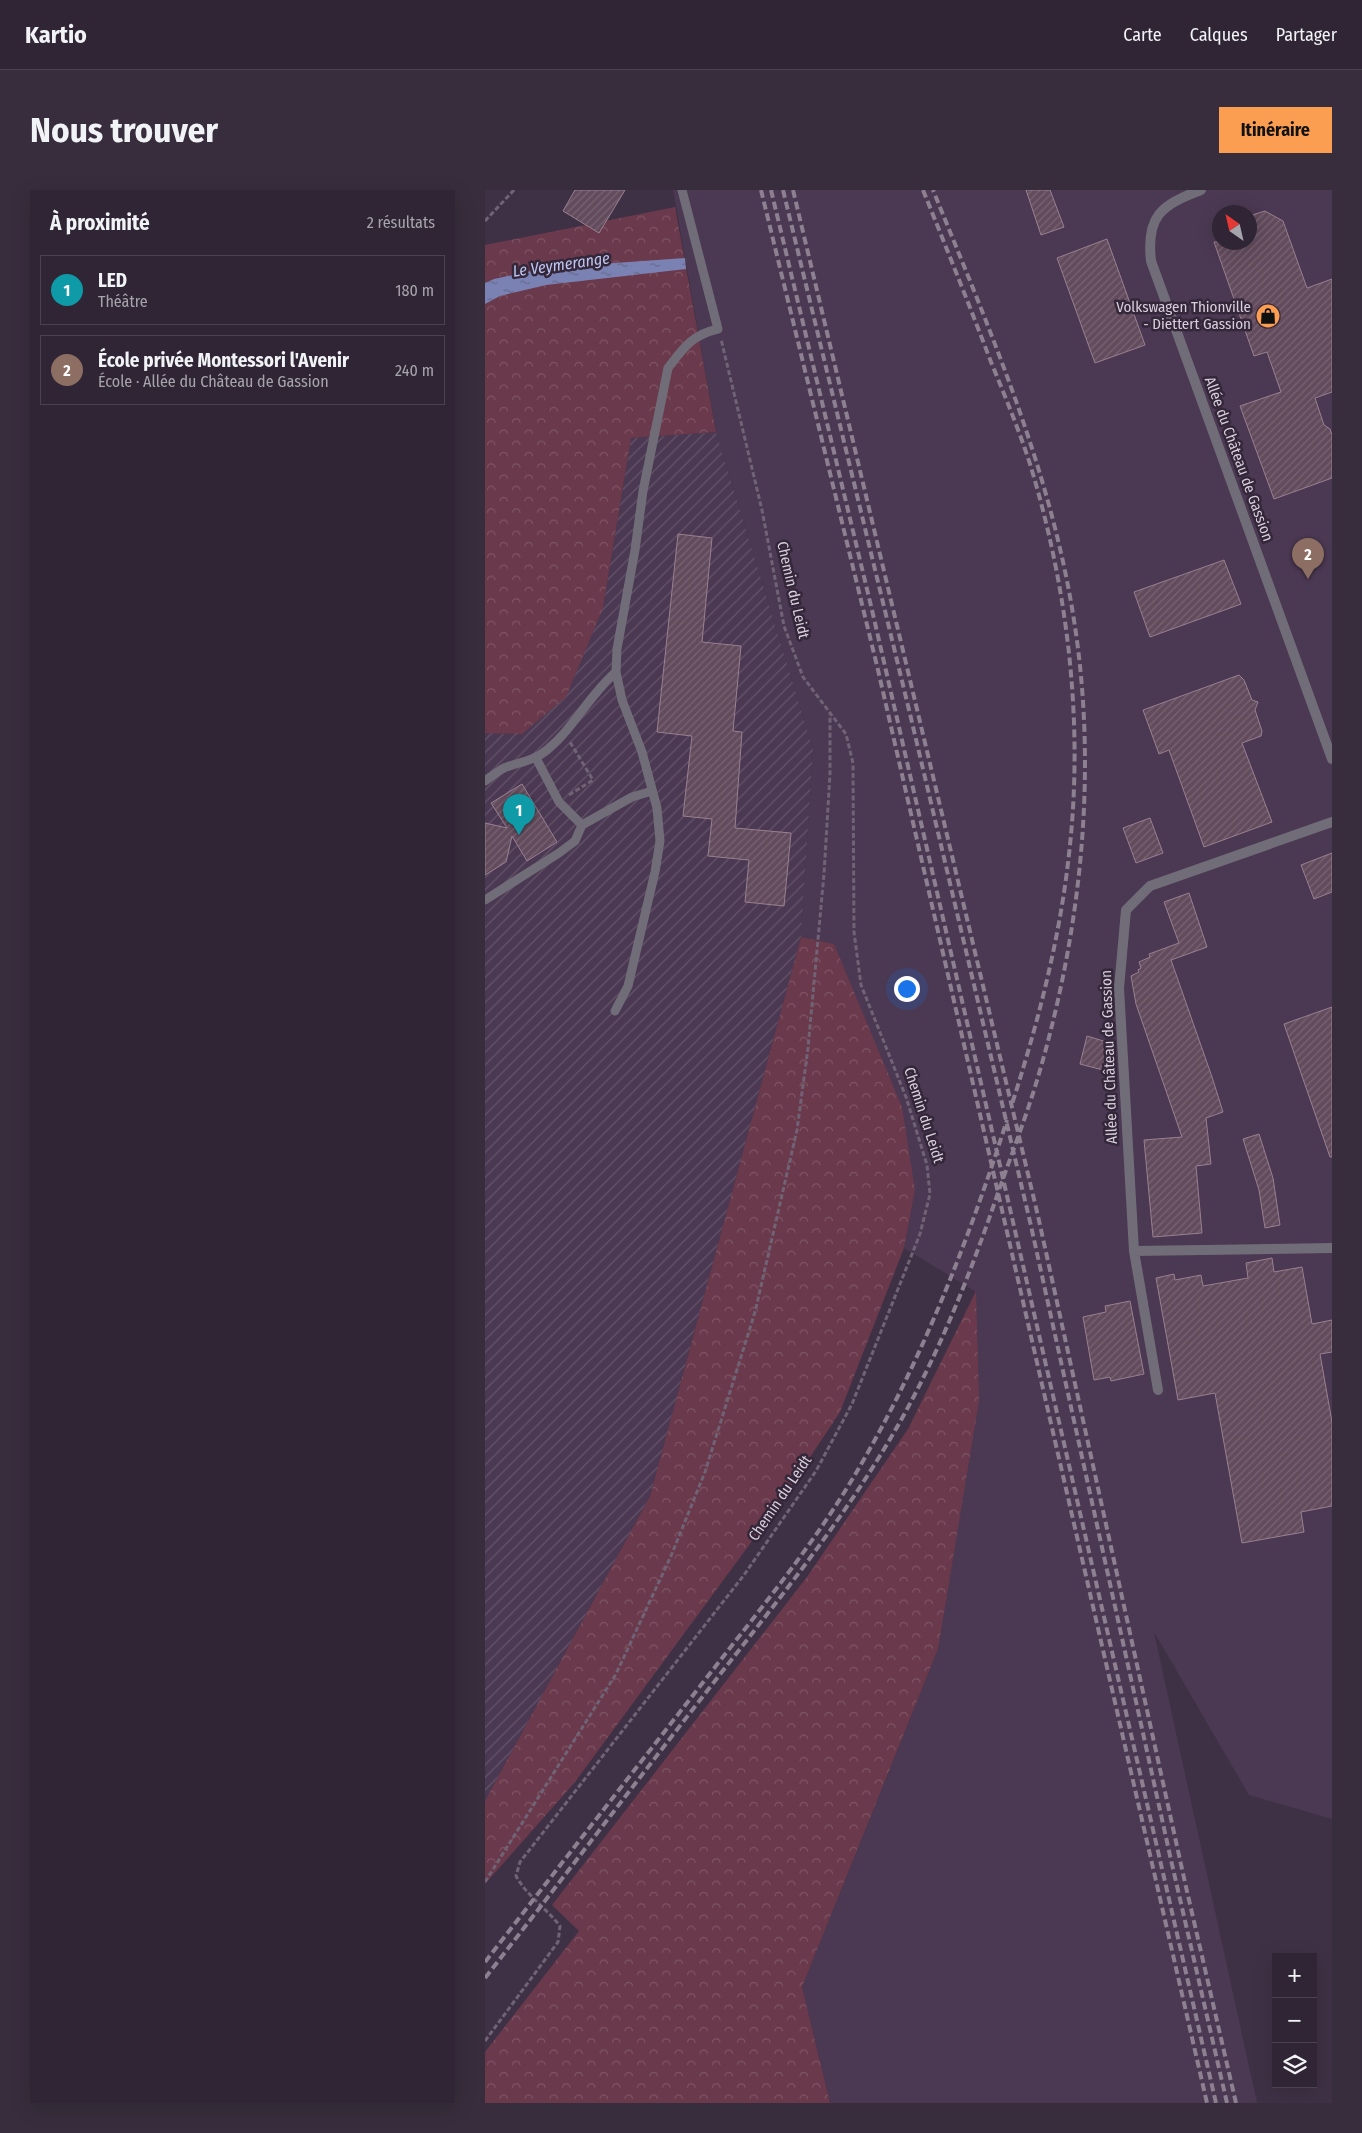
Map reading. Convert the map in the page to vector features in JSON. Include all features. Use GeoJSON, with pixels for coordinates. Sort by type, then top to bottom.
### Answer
{"type":"FeatureCollection","features":[{"type":"Feature","properties":{"kind":"street","name":"Allée du Château de Gassion"},"geometry":{"type":"LineString","coordinates":[[1201,190],[1189,192],[1163,208],[1153,221],[1149,242],[1151,260],[1332,759]]}},
{"type":"Feature","properties":{"kind":"street","name":"Allée du Château de Gassion"},"geometry":{"type":"LineString","coordinates":[[1158,1390],[1134,1251],[1119,988],[1126,910],[1150,886],[1332,822]]}},
{"type":"Feature","properties":{"kind":"street"},"geometry":{"type":"LineString","coordinates":[[1134,1251],[1332,1248]]}},
{"type":"Feature","properties":{"kind":"lane"},"geometry":{"type":"LineString","coordinates":[[615,1011],[628,986],[655,872],[660,841],[657,808],[642,752],[622,700],[616,672],[617,649],[635,550],[643,492],[669,368],[680,353],[698,335],[718,329],[682,190]]}},
{"type":"Feature","properties":{"kind":"lane"},"geometry":{"type":"LineString","coordinates":[[485,781],[503,769],[536,758],[564,733],[603,684],[616,672]]}},
{"type":"Feature","properties":{"kind":"lane"},"geometry":{"type":"LineString","coordinates":[[536,758],[559,802],[582,825]]}},
{"type":"Feature","properties":{"kind":"lane"},"geometry":{"type":"LineString","coordinates":[[485,900],[559,853],[575,840],[582,825],[632,797],[652,791]]}},
{"type":"Feature","properties":{"kind":"path"},"geometry":{"type":"LineString","coordinates":[[485,221],[514,190]]}},
{"type":"Feature","properties":{"kind":"path","name":"Chemin du Leidt"},"geometry":{"type":"LineString","coordinates":[[485,2041],[558,1942],[560,1926],[549,1912],[523,1888],[516,1876],[520,1862],[737,1583],[816,1470],[852,1404],[920,1234],[930,1194],[929,1179],[921,1144],[906,1097],[861,985],[854,932],[853,763],[846,734],[829,714],[803,677],[784,626],[761,510],[718,329]]}},
{"type":"Feature","properties":{"kind":"path"},"geometry":{"type":"LineString","coordinates":[[485,1882],[616,1674],[671,1556],[705,1472],[755,1312],[797,1130],[808,1048],[824,874],[829,774],[829,714]]}},
{"type":"Feature","properties":{"kind":"path"},"geometry":{"type":"LineString","coordinates":[[559,802],[593,780],[564,733]]}},
{"type":"Feature","properties":{"kind":"shaded area"},"geometry":{"type":"Polygon","coordinates":[[[673,190],[1332,190],[1332,1819],[1249,1795],[1154,1632],[1257,2103],[830,2103],[802,1987],[938,1649],[976,1292],[904,1248],[915,1190],[834,944],[801,937],[813,749],[716,432],[673,190]]]}},
{"type":"Feature","properties":{"kind":"shaded area"},"geometry":{"type":"Polygon","coordinates":[[[716,432],[813,749],[801,937],[650,1496],[485,1801],[485,733],[522,734],[603,608],[631,438],[716,432]]]}},
{"type":"Feature","properties":{"kind":"green space"},"geometry":{"type":"Polygon","coordinates":[[[675,207],[716,432],[631,438],[603,608],[566,697],[522,734],[485,733],[485,245],[675,207]]]}},
{"type":"Feature","properties":{"kind":"green space"},"geometry":{"type":"Polygon","coordinates":[[[801,937],[834,944],[902,1107],[915,1190],[904,1248],[840,1412],[777,1507],[575,1782],[485,1884],[485,1801],[650,1496],[801,937]]]}},
{"type":"Feature","properties":{"kind":"green space"},"geometry":{"type":"Polygon","coordinates":[[[976,1291],[979,1401],[938,1649],[802,1987],[830,2103],[485,2103],[485,2052],[579,1931],[552,1905],[807,1577],[908,1429],[976,1291]]]}},
{"type":"Feature","properties":{"kind":"water"},"geometry":{"type":"Polygon","coordinates":[[[685,258],[686,269],[546,285],[500,296],[485,304],[485,283],[494,279],[545,268],[685,258]]]}},
{"type":"Feature","properties":{"kind":"building"},"geometry":{"type":"Polygon","coordinates":[[[575,190],[625,190],[599,233],[563,211],[575,190]]]}},
{"type":"Feature","properties":{"kind":"building"},"geometry":{"type":"Polygon","coordinates":[[[1026,190],[1050,190],[1064,227],[1041,235],[1026,190]]]}},
{"type":"Feature","properties":{"kind":"building"},"geometry":{"type":"Polygon","coordinates":[[[1265,211],[1283,221],[1307,288],[1332,279],[1332,392],[1315,398],[1324,425],[1330,429],[1332,435],[1332,478],[1274,499],[1240,406],[1281,392],[1267,352],[1254,356],[1217,250],[1257,250],[1257,214],[1265,211]]]}},
{"type":"Feature","properties":{"kind":"building"},"geometry":{"type":"Polygon","coordinates":[[[1107,239],[1145,345],[1095,363],[1057,258],[1107,239]]]}},
{"type":"Feature","properties":{"kind":"building"},"geometry":{"type":"Polygon","coordinates":[[[678,534],[712,538],[702,642],[741,646],[733,731],[742,732],[735,828],[791,833],[784,906],[745,902],[749,860],[708,856],[712,819],[683,816],[692,736],[657,732],[678,534]]]}},
{"type":"Feature","properties":{"kind":"building"},"geometry":{"type":"Polygon","coordinates":[[[1224,560],[1241,604],[1150,637],[1134,592],[1224,560]]]}},
{"type":"Feature","properties":{"kind":"building"},"geometry":{"type":"Polygon","coordinates":[[[1239,675],[1244,680],[1252,700],[1258,702],[1255,710],[1262,731],[1261,736],[1242,743],[1272,822],[1204,847],[1169,750],[1159,754],[1143,710],[1239,675]]]}},
{"type":"Feature","properties":{"kind":"building"},"geometry":{"type":"Polygon","coordinates":[[[522,784],[557,842],[527,861],[512,836],[506,862],[485,875],[485,823],[507,828],[491,803],[522,784]]]}},
{"type":"Feature","properties":{"kind":"building"},"geometry":{"type":"Polygon","coordinates":[[[1150,818],[1163,853],[1136,863],[1123,828],[1150,818]]]}},
{"type":"Feature","properties":{"kind":"building"},"geometry":{"type":"Polygon","coordinates":[[[1332,853],[1332,892],[1314,899],[1301,865],[1332,853]]]}},
{"type":"Feature","properties":{"kind":"building"},"geometry":{"type":"Polygon","coordinates":[[[1189,893],[1207,947],[1171,960],[1223,1112],[1206,1118],[1211,1164],[1196,1166],[1202,1233],[1153,1237],[1144,1140],[1182,1137],[1136,1004],[1131,976],[1139,972],[1138,970],[1141,968],[1139,962],[1150,957],[1149,954],[1179,943],[1164,902],[1189,893]]]}},
{"type":"Feature","properties":{"kind":"building"},"geometry":{"type":"Polygon","coordinates":[[[1332,1007],[1332,1157],[1330,1157],[1284,1024],[1332,1007]]]}},
{"type":"Feature","properties":{"kind":"building"},"geometry":{"type":"Polygon","coordinates":[[[1087,1036],[1110,1043],[1103,1070],[1080,1064],[1087,1036]]]}},
{"type":"Feature","properties":{"kind":"building"},"geometry":{"type":"Polygon","coordinates":[[[1259,1134],[1273,1178],[1280,1225],[1265,1228],[1259,1190],[1243,1139],[1259,1134]]]}},
{"type":"Feature","properties":{"kind":"building"},"geometry":{"type":"Polygon","coordinates":[[[1272,1258],[1274,1272],[1302,1267],[1312,1324],[1332,1320],[1332,1352],[1320,1354],[1332,1422],[1332,1506],[1301,1512],[1304,1532],[1242,1543],[1215,1393],[1178,1400],[1156,1278],[1174,1274],[1175,1280],[1201,1275],[1203,1286],[1248,1278],[1246,1263],[1272,1258]]]}},
{"type":"Feature","properties":{"kind":"building"},"geometry":{"type":"Polygon","coordinates":[[[1130,1301],[1144,1374],[1111,1381],[1110,1377],[1094,1380],[1083,1317],[1106,1312],[1105,1306],[1130,1301]]]}},
{"type":"Feature","properties":{"kind":"railway"},"geometry":{"type":"LineString","coordinates":[[761,190],[878,670],[1207,2103]]}},
{"type":"Feature","properties":{"kind":"railway"},"geometry":{"type":"LineString","coordinates":[[771,190],[872,610],[1216,2103]]}},
{"type":"Feature","properties":{"kind":"railway"},"geometry":{"type":"LineString","coordinates":[[783,190],[910,714],[1031,1226],[1171,1860],[1227,2103]]}},
{"type":"Feature","properties":{"kind":"railway"},"geometry":{"type":"LineString","coordinates":[[793,190],[1038,1216],[1186,1887],[1236,2103]]}},
{"type":"Feature","properties":{"kind":"railway"},"geometry":{"type":"LineString","coordinates":[[923,190],[1012,413],[1030,464],[1054,559],[1069,657],[1075,756],[1073,805],[1065,886],[1047,980],[1031,1043],[1012,1104]]}},
{"type":"Feature","properties":{"kind":"railway"},"geometry":{"type":"LineString","coordinates":[[485,1978],[799,1572],[842,1514],[881,1454],[917,1391],[961,1292],[1035,1087],[1051,1030],[1074,912],[1081,853],[1085,793],[1085,733],[1081,673],[1073,614],[1049,505],[1033,451],[996,346],[933,190]]}},
{"type":"Feature","properties":{"kind":"railway"},"geometry":{"type":"LineString","coordinates":[[485,1962],[778,1586],[815,1536],[850,1483],[898,1397],[939,1306],[975,1214],[1007,1120]]}},
{"type":"Feature","properties":{"kind":"place","name":"Volkswagen Thionville - Diettert Gassion"},"geometry":{"type":"Point","coordinates":[1268,316]}},
{"type":"Feature","properties":{"kind":"place","name":"École privée Montessori l'Avenir"},"geometry":{"type":"Point","coordinates":[1308,579]}},
{"type":"Feature","properties":{"kind":"place","name":"LED"},"geometry":{"type":"Point","coordinates":[519,835]}},
{"type":"Feature","properties":{"kind":"water label","name":"Le Veymerange"},"geometry":{"type":"Point","coordinates":[561,264]}}]}
